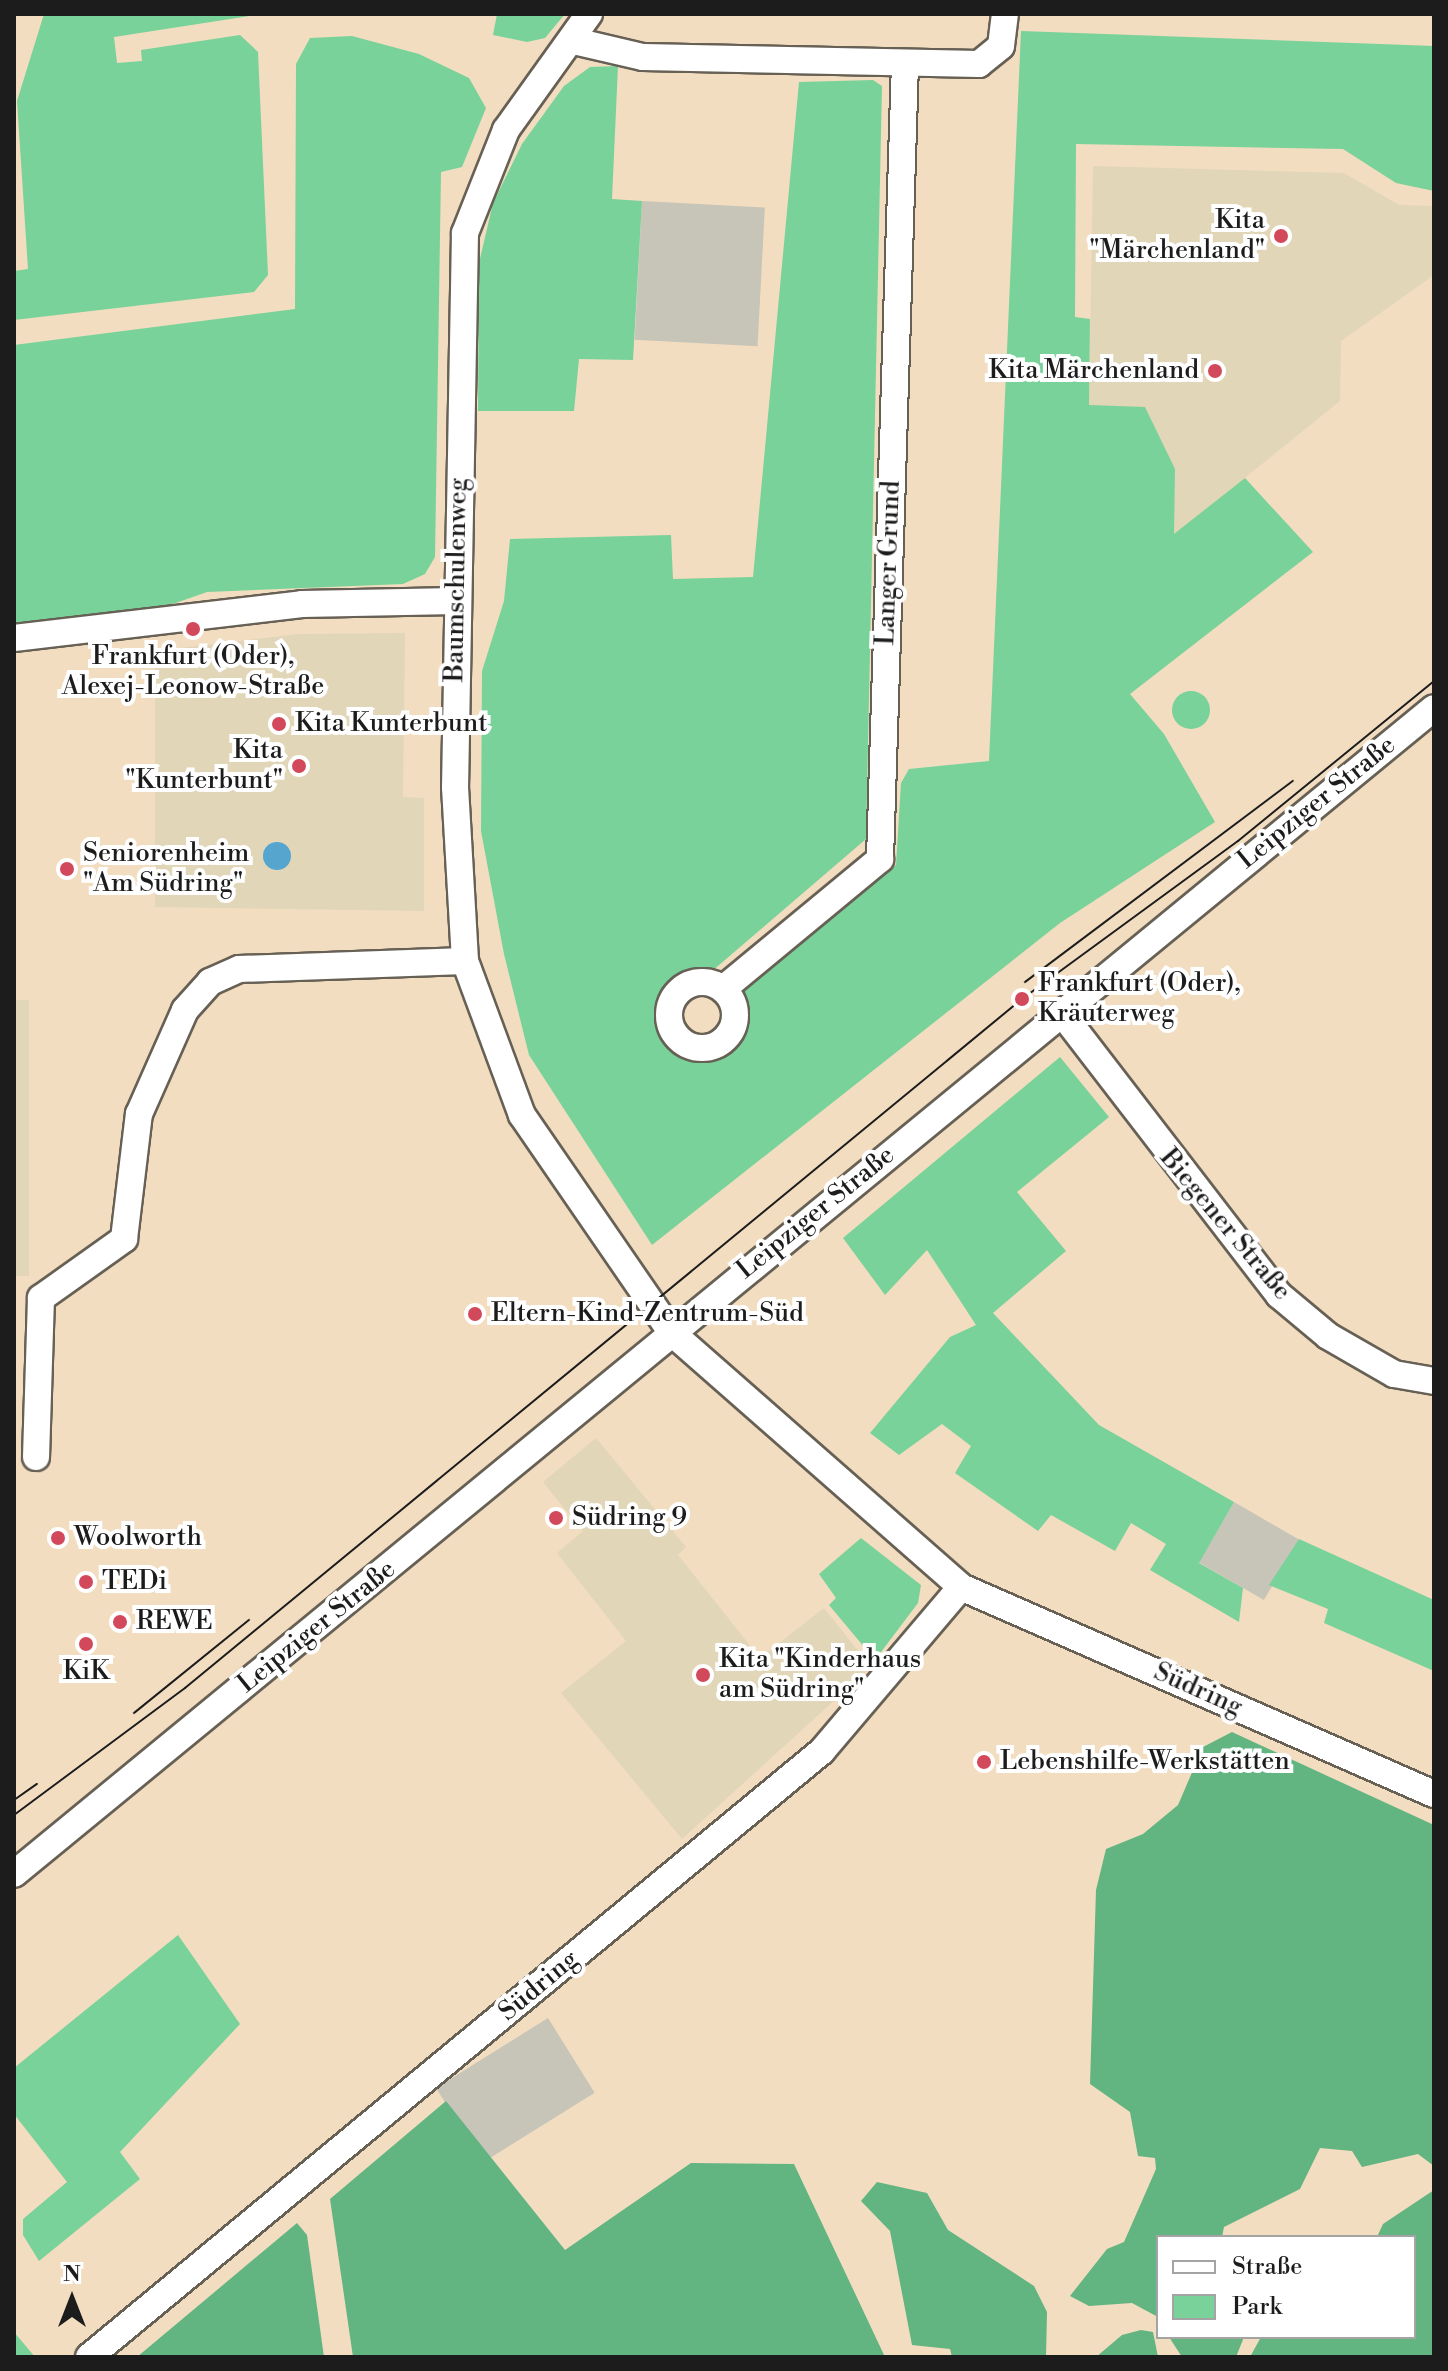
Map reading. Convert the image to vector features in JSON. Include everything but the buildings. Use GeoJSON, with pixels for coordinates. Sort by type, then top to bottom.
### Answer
{"type":"FeatureCollection","features":[{"type":"Feature","properties":{"kind":"street","name":"Baumschulenweg"},"geometry":{"type":"LineString","coordinates":[[589,14],[574,41],[506,130],[465,233],[456,601],[465,961],[522,1115],[671,1332]]}},
{"type":"Feature","properties":{"kind":"street"},"geometry":{"type":"LineString","coordinates":[[574,41],[643,57],[979,64],[1001,46],[1005,14]]}},
{"type":"Feature","properties":{"kind":"street","name":"Langer Grund"},"geometry":{"type":"LineString","coordinates":[[723,989],[880,859],[905,64]]}},
{"type":"Feature","properties":{"kind":"street"},"geometry":{"type":"LineString","coordinates":[[14,638],[302,604],[456,601]]}},
{"type":"Feature","properties":{"kind":"street","name":"Leipziger Straße"},"geometry":{"type":"LineString","coordinates":[[14,1874],[1434,708]]}},
{"type":"Feature","properties":{"kind":"street"},"geometry":{"type":"LineString","coordinates":[[36,1457],[41,1298],[124,1239],[139,1114],[185,1010],[210,982],[239,969],[465,961]]}},
{"type":"Feature","properties":{"kind":"street","name":"Biegener Straße"},"geometry":{"type":"LineString","coordinates":[[1061,1012],[1279,1295],[1328,1336],[1394,1374],[1434,1381]]}},
{"type":"Feature","properties":{"kind":"street","name":"Südring"},"geometry":{"type":"LineString","coordinates":[[671,1332],[961,1587],[1434,1794]]}},
{"type":"Feature","properties":{"kind":"street","name":"Südring"},"geometry":{"type":"LineString","coordinates":[[89,2357],[822,1751],[961,1587]]}},
{"type":"Feature","properties":{"kind":"shaded area","name":"Kita Märchenland"},"geometry":{"type":"Polygon","coordinates":[[[1093,166],[1344,173],[1399,205],[1434,206],[1434,275],[1341,341],[1340,401],[1174,535],[1174,469],[1089,405],[1093,166]]]}},
{"type":"Feature","properties":{"kind":"shaded area"},"geometry":{"type":"Polygon","coordinates":[[[642,201],[765,207],[758,346],[635,340],[642,201]]]}},
{"type":"Feature","properties":{"kind":"shaded area","name":"Kita Kunterbunt"},"geometry":{"type":"Polygon","coordinates":[[[405,633],[403,797],[424,798],[424,911],[155,907],[155,651],[299,634],[405,633]]]}},
{"type":"Feature","properties":{"kind":"shaded area"},"geometry":{"type":"Polygon","coordinates":[[[14,1000],[29,1000],[29,1276],[14,1276],[14,1000]]]}},
{"type":"Feature","properties":{"kind":"shaded area"},"geometry":{"type":"Polygon","coordinates":[[[596,1438],[686,1547],[678,1555],[760,1658],[824,1608],[871,1667],[682,1839],[561,1693],[626,1641],[557,1553],[583,1531],[543,1482],[596,1438]]]}},
{"type":"Feature","properties":{"kind":"shaded area"},"geometry":{"type":"Polygon","coordinates":[[[1234,1502],[1299,1540],[1264,1600],[1199,1563],[1234,1502]]]}},
{"type":"Feature","properties":{"kind":"shaded area"},"geometry":{"type":"Polygon","coordinates":[[[548,2018],[595,2093],[483,2163],[436,2088],[548,2018]]]}},
{"type":"Feature","properties":{"kind":"green space"},"geometry":{"type":"Polygon","coordinates":[[[44,14],[262,14],[114,37],[117,63],[142,61],[141,50],[240,35],[258,52],[268,275],[254,292],[14,320],[14,271],[28,269],[17,101],[44,14]]]}},
{"type":"Feature","properties":{"kind":"green space"},"geometry":{"type":"Polygon","coordinates":[[[497,14],[565,14],[545,38],[527,42],[493,35],[497,14]]]}},
{"type":"Feature","properties":{"kind":"green space"},"geometry":{"type":"Polygon","coordinates":[[[1021,31],[1434,46],[1434,191],[1396,183],[1343,149],[1076,144],[1075,317],[1090,319],[1089,405],[1145,407],[1175,469],[1174,534],[1245,478],[1313,552],[1130,694],[1164,734],[1215,822],[1060,923],[652,1245],[529,1055],[504,954],[481,831],[482,671],[504,601],[510,539],[671,535],[673,579],[753,577],[799,82],[873,80],[882,86],[866,839],[711,972],[665,996],[671,1043],[700,1054],[724,1049],[741,1029],[742,989],[896,865],[901,783],[909,769],[989,761],[1021,31]]]}},
{"type":"Feature","properties":{"kind":"green space"},"geometry":{"type":"Polygon","coordinates":[[[352,36],[419,54],[469,78],[486,108],[462,167],[441,172],[435,557],[425,574],[403,584],[207,592],[170,605],[14,624],[14,345],[295,309],[296,64],[310,38],[352,36]]]}},
{"type":"Feature","properties":{"kind":"green space"},"geometry":{"type":"Polygon","coordinates":[[[618,66],[612,199],[642,201],[633,360],[579,359],[574,411],[478,411],[479,263],[493,203],[522,144],[564,86],[590,67],[618,66]]]}},
{"type":"Feature","properties":{"kind":"green space"},"geometry":{"type":"Polygon","coordinates":[[[1191,691],[1204,697],[1210,710],[1204,723],[1191,729],[1178,723],[1172,710],[1178,697],[1191,691]]]}},
{"type":"Feature","properties":{"kind":"green space"},"geometry":{"type":"Polygon","coordinates":[[[1060,1057],[1109,1117],[1017,1192],[1066,1251],[993,1313],[1099,1425],[1234,1502],[1199,1563],[1243,1588],[1239,1622],[1150,1570],[1166,1544],[1131,1523],[1115,1551],[1051,1515],[1038,1531],[955,1473],[971,1446],[942,1424],[899,1455],[870,1433],[950,1337],[976,1325],[927,1250],[885,1295],[843,1238],[1060,1057]]]}},
{"type":"Feature","properties":{"kind":"green space"},"geometry":{"type":"Polygon","coordinates":[[[861,1538],[921,1585],[918,1603],[875,1660],[829,1605],[836,1598],[819,1574],[861,1538]]]}},
{"type":"Feature","properties":{"kind":"green space"},"geometry":{"type":"Polygon","coordinates":[[[1299,1539],[1434,1600],[1434,1671],[1324,1623],[1328,1609],[1269,1585],[1299,1539]]]}},
{"type":"Feature","properties":{"kind":"green space"},"geometry":{"type":"Polygon","coordinates":[[[1232,1732],[1434,1825],[1434,2166],[1418,2154],[1362,2167],[1352,2151],[1320,2148],[1300,2189],[1224,2227],[1222,2235],[1156,2235],[1156,2316],[1132,2303],[1089,2306],[1070,2296],[1107,2249],[1124,2242],[1156,2169],[1155,2158],[1138,2156],[1130,2112],[1090,2084],[1096,1890],[1106,1849],[1143,1834],[1178,1805],[1203,1747],[1232,1732]]]}},
{"type":"Feature","properties":{"kind":"green space"},"geometry":{"type":"Polygon","coordinates":[[[178,1935],[240,2024],[120,2152],[140,2179],[39,2261],[23,2235],[23,2219],[67,2182],[14,2114],[14,2068],[178,1935]]]}},
{"type":"Feature","properties":{"kind":"green space"},"geometry":{"type":"Polygon","coordinates":[[[446,2101],[565,2250],[691,2163],[794,2164],[885,2357],[353,2357],[330,2199],[446,2101]]]}},
{"type":"Feature","properties":{"kind":"green space"},"geometry":{"type":"Polygon","coordinates":[[[877,2182],[927,2193],[948,2230],[1034,2286],[1047,2312],[1046,2357],[952,2357],[950,2349],[912,2345],[890,2231],[861,2201],[877,2182]]]}},
{"type":"Feature","properties":{"kind":"green space"},"geometry":{"type":"Polygon","coordinates":[[[1434,2190],[1434,2357],[1250,2357],[1260,2339],[1416,2339],[1416,2235],[1378,2235],[1383,2224],[1434,2190]]]}},
{"type":"Feature","properties":{"kind":"green space"},"geometry":{"type":"Polygon","coordinates":[[[297,2223],[307,2235],[324,2357],[137,2357],[297,2223]]]}},
{"type":"Feature","properties":{"kind":"green space"},"geometry":{"type":"Polygon","coordinates":[[[1141,2330],[1153,2332],[1158,2357],[1096,2357],[1122,2335],[1141,2330]]]}},
{"type":"Feature","properties":{"kind":"green space"},"geometry":{"type":"Polygon","coordinates":[[[14,2332],[35,2357],[14,2357],[14,2332]]]}},
{"type":"Feature","properties":{"kind":"green space"},"geometry":{"type":"Polygon","coordinates":[[[1170,2339],[1243,2339],[1236,2357],[1182,2357],[1170,2339]]]}},
{"type":"Feature","properties":{"kind":"water"},"geometry":{"type":"Polygon","coordinates":[[[277,842],[287,846],[291,856],[287,866],[277,870],[267,866],[263,856],[267,846],[277,842]]]}},
{"type":"Feature","properties":{"kind":"tram line"},"geometry":{"type":"LineString","coordinates":[[14,1815],[185,1688],[1022,999],[1238,841],[1434,681]]}},
{"type":"Feature","properties":{"kind":"tram line"},"geometry":{"type":"LineString","coordinates":[[1025,982],[1293,781]]}},
{"type":"Feature","properties":{"kind":"tram line"},"geometry":{"type":"LineString","coordinates":[[134,1713],[249,1620]]}},
{"type":"Feature","properties":{"kind":"tram line"},"geometry":{"type":"LineString","coordinates":[[14,1800],[37,1784]]}},
{"type":"Feature","properties":{"kind":"place","name":"Kita \"Märchenland\""},"geometry":{"type":"Point","coordinates":[1281,236]}},
{"type":"Feature","properties":{"kind":"place","name":"Kita Märchenland"},"geometry":{"type":"Point","coordinates":[1215,371]}},
{"type":"Feature","properties":{"kind":"place","name":"Frankfurt (Oder), Alexej-Leonow-Straße"},"geometry":{"type":"Point","coordinates":[193,629]}},
{"type":"Feature","properties":{"kind":"place","name":"Kita Kunterbunt"},"geometry":{"type":"Point","coordinates":[279,724]}},
{"type":"Feature","properties":{"kind":"place","name":"Kita \"Kunterbunt\""},"geometry":{"type":"Point","coordinates":[299,766]}},
{"type":"Feature","properties":{"kind":"place","name":"Seniorenheim \"Am Südring\""},"geometry":{"type":"Point","coordinates":[67,869]}},
{"type":"Feature","properties":{"kind":"place","name":"Frankfurt (Oder), Kräuterweg"},"geometry":{"type":"Point","coordinates":[1022,999]}},
{"type":"Feature","properties":{"kind":"place","name":"Eltern-Kind-Zentrum-Süd"},"geometry":{"type":"Point","coordinates":[475,1314]}},
{"type":"Feature","properties":{"kind":"place","name":"Südring 9"},"geometry":{"type":"Point","coordinates":[556,1518]}},
{"type":"Feature","properties":{"kind":"place","name":"Woolworth"},"geometry":{"type":"Point","coordinates":[58,1538]}},
{"type":"Feature","properties":{"kind":"place","name":"TEDi"},"geometry":{"type":"Point","coordinates":[86,1582]}},
{"type":"Feature","properties":{"kind":"place","name":"REWE"},"geometry":{"type":"Point","coordinates":[120,1622]}},
{"type":"Feature","properties":{"kind":"place","name":"KiK"},"geometry":{"type":"Point","coordinates":[86,1644]}},
{"type":"Feature","properties":{"kind":"place","name":"Kita \"Kinderhaus am Südring\""},"geometry":{"type":"Point","coordinates":[703,1675]}},
{"type":"Feature","properties":{"kind":"place","name":"Lebenshilfe-Werkstätten"},"geometry":{"type":"Point","coordinates":[984,1762]}}]}
